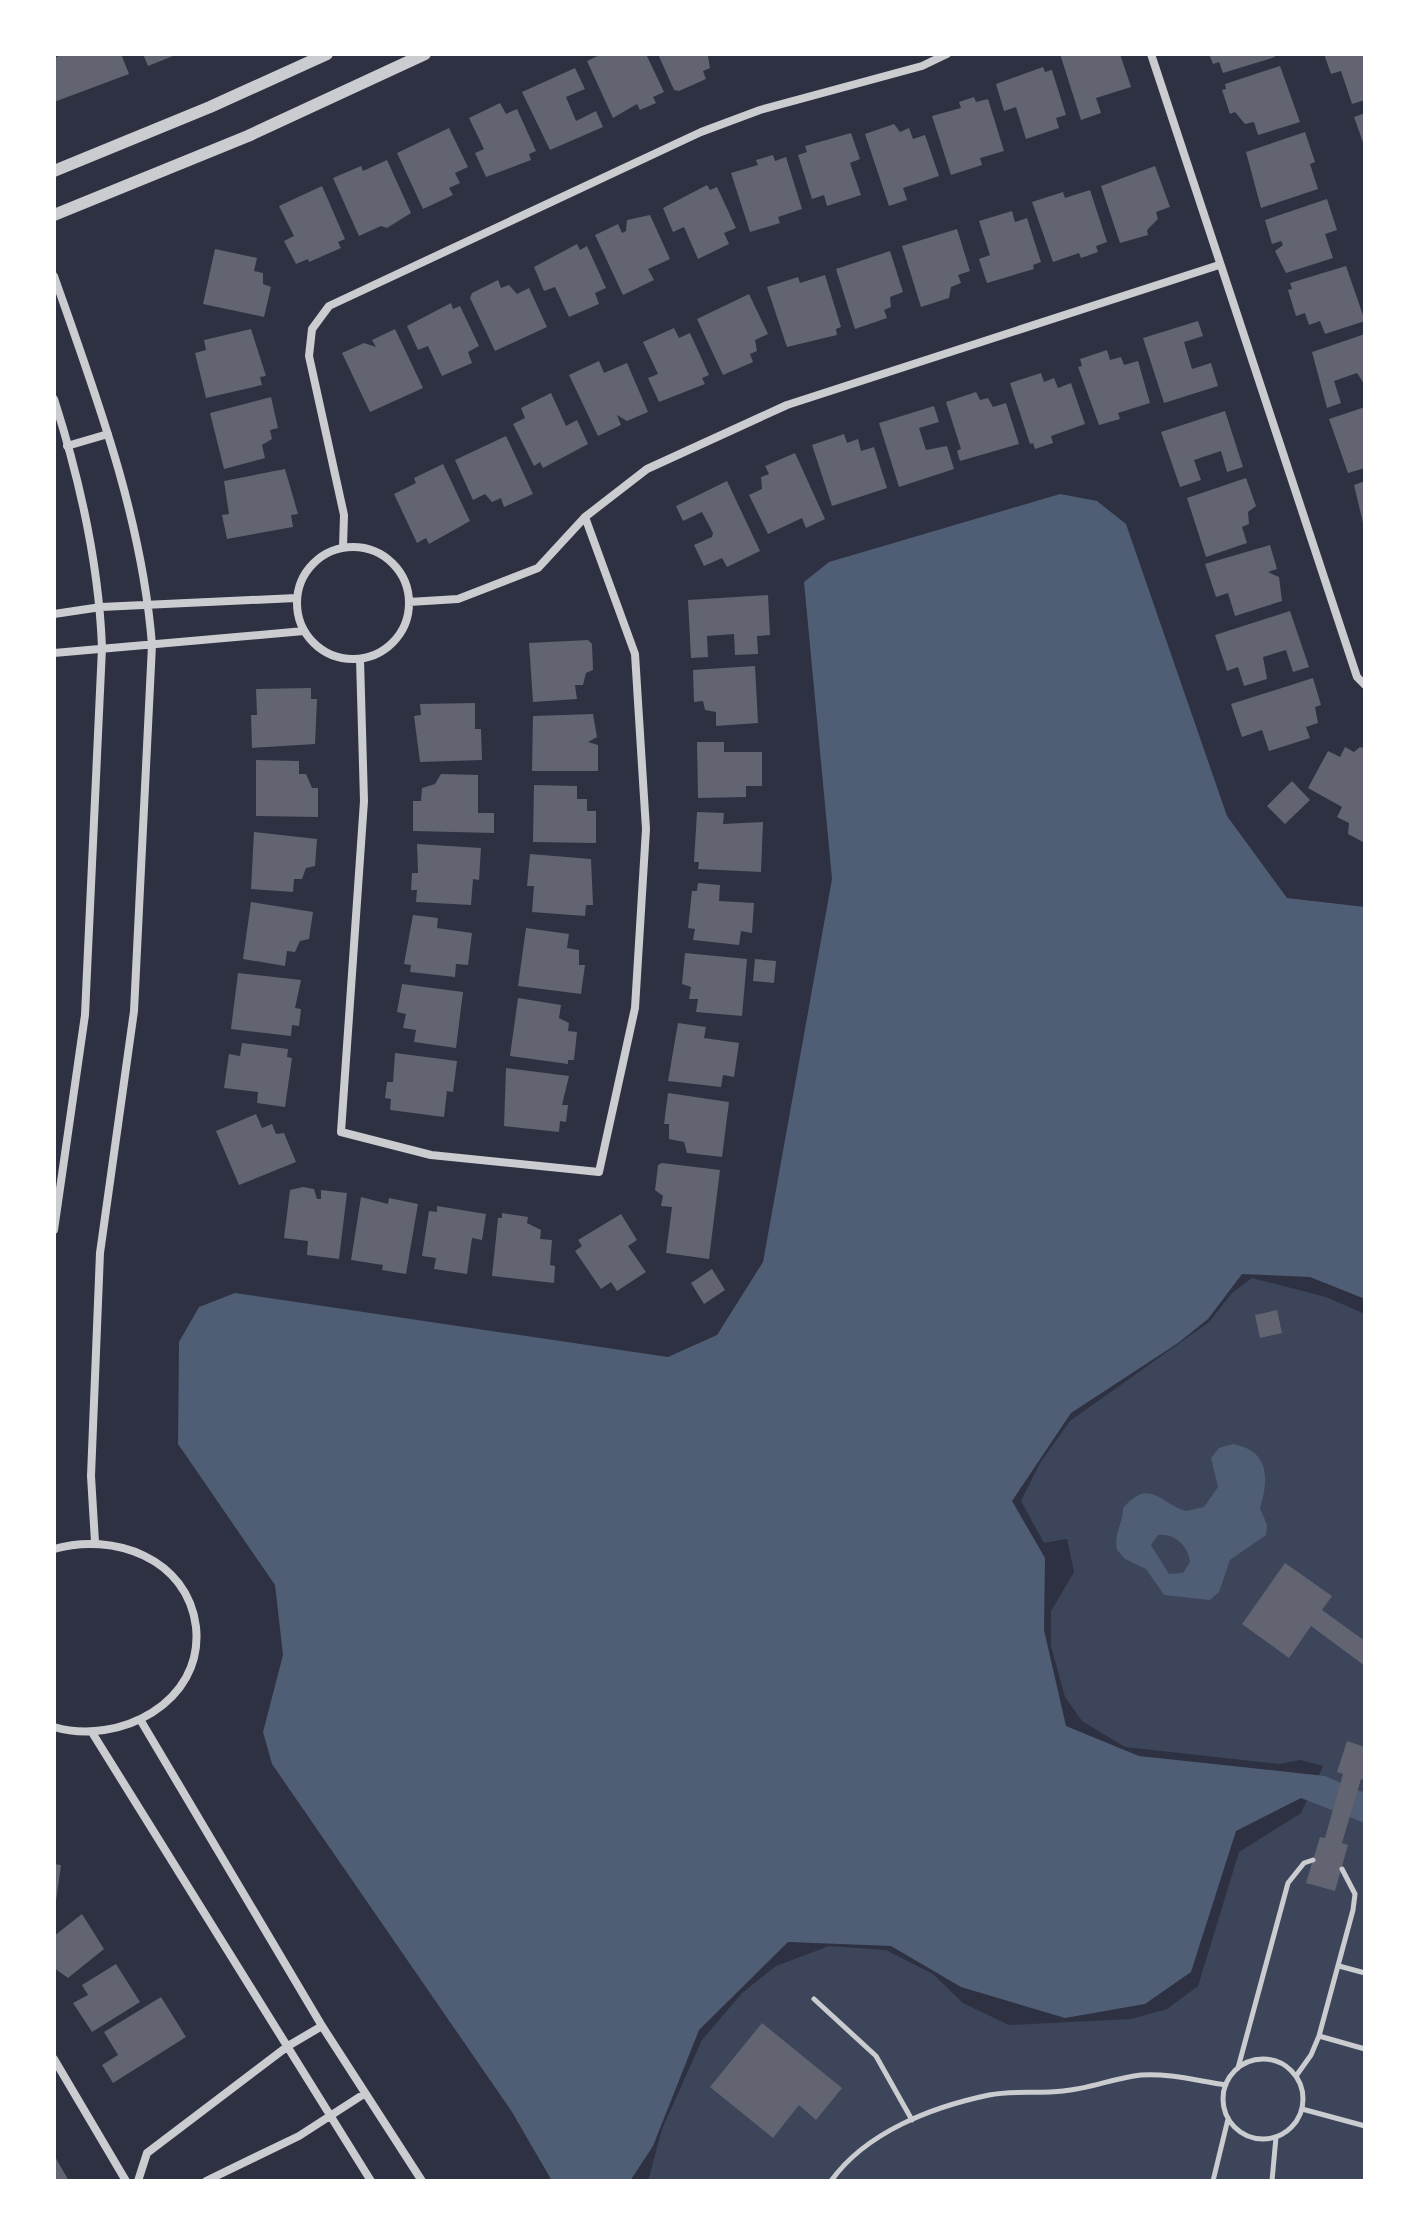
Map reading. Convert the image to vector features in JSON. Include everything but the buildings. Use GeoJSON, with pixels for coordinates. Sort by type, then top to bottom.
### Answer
{"type":"FeatureCollection","features":[{"type":"Feature","properties":{"kind":"street"},"geometry":{"type":"LineString","coordinates":[[54,171],[210,107],[327,54]]}},
{"type":"Feature","properties":{"kind":"street"},"geometry":{"type":"LineString","coordinates":[[54,215],[235,142],[425,54]]}},
{"type":"Feature","properties":{"kind":"street"},"geometry":{"type":"LineString","coordinates":[[343,547],[344,515],[309,356],[312,329],[329,306],[701,132],[760,110],[922,66],[947,54]]}},
{"type":"Feature","properties":{"kind":"street"},"geometry":{"type":"LineString","coordinates":[[1151,54],[1357,677],[1365,685]]}},
{"type":"Feature","properties":{"kind":"street"},"geometry":{"type":"LineString","coordinates":[[409,602],[458,599],[538,568],[585,517],[647,469],[787,405],[1219,265]]}},
{"type":"Feature","properties":{"kind":"street"},"geometry":{"type":"LineString","coordinates":[[54,276],[119,466],[149,605],[152,645],[134,1011],[100,1253],[91,1476],[95,1542]]}},
{"type":"Feature","properties":{"kind":"street"},"geometry":{"type":"LineString","coordinates":[[54,399],[88,529],[101,607],[102,648],[99,777],[85,1015],[54,1230]]}},
{"type":"Feature","properties":{"kind":"street"},"geometry":{"type":"LineString","coordinates":[[67,446],[108,434]]}},
{"type":"Feature","properties":{"kind":"street"},"geometry":{"type":"LineString","coordinates":[[360,659],[364,801],[341,1132],[431,1155],[599,1172],[635,1008],[646,829],[635,654],[585,517]]}},
{"type":"Feature","properties":{"kind":"street"},"geometry":{"type":"LineString","coordinates":[[343,547],[363,547],[388,560],[406,583],[409,602],[407,619],[389,646],[360,659],[328,654],[304,631],[296,598],[301,580],[311,565],[326,553],[343,547]]}},
{"type":"Feature","properties":{"kind":"street"},"geometry":{"type":"LineString","coordinates":[[54,614],[101,607],[296,598]]}},
{"type":"Feature","properties":{"kind":"street"},"geometry":{"type":"LineString","coordinates":[[54,653],[304,631]]}},
{"type":"Feature","properties":{"kind":"street"},"geometry":{"type":"LineString","coordinates":[[54,1549],[95,1542],[125,1547],[154,1560],[177,1581],[190,1605],[196,1629],[194,1654],[180,1687],[141,1721],[93,1734],[54,1727]]}},
{"type":"Feature","properties":{"kind":"street"},"geometry":{"type":"LineString","coordinates":[[141,1721],[322,2026],[422,2181]]}},
{"type":"Feature","properties":{"kind":"street"},"geometry":{"type":"LineString","coordinates":[[93,1734],[371,2181]]}},
{"type":"Feature","properties":{"kind":"street"},"geometry":{"type":"LineString","coordinates":[[138,2181],[147,2153],[288,2046],[322,2026]]}},
{"type":"Feature","properties":{"kind":"street"},"geometry":{"type":"LineString","coordinates":[[54,2059],[126,2181]]}},
{"type":"Feature","properties":{"kind":"street"},"geometry":{"type":"LineString","coordinates":[[206,2181],[332,2116],[364,2094]]}},
{"type":"Feature","properties":{"kind":"lane"},"geometry":{"type":"LineString","coordinates":[[1213,2181],[1228,2118],[1224,2097],[1226,2085],[1237,2069],[1288,1883],[1304,1863],[1313,1860]]}},
{"type":"Feature","properties":{"kind":"lane"},"geometry":{"type":"LineString","coordinates":[[1296,2076],[1311,2055],[1319,2036],[1339,1966],[1355,1894],[1342,1869]]}},
{"type":"Feature","properties":{"kind":"lane"},"geometry":{"type":"LineString","coordinates":[[1339,1966],[1365,1973]]}},
{"type":"Feature","properties":{"kind":"lane"},"geometry":{"type":"LineString","coordinates":[[814,1999],[876,2056],[912,2120]]}},
{"type":"Feature","properties":{"kind":"lane"},"geometry":{"type":"LineString","coordinates":[[1319,2036],[1365,2049]]}},
{"type":"Feature","properties":{"kind":"lane"},"geometry":{"type":"LineString","coordinates":[[1228,2118],[1242,2133],[1257,2139],[1276,2137],[1295,2123],[1302,2109],[1303,2093],[1296,2076],[1280,2063],[1266,2059],[1250,2061],[1237,2069]]}},
{"type":"Feature","properties":{"kind":"lane"},"geometry":{"type":"LineString","coordinates":[[831,2181],[845,2163],[875,2140],[912,2120],[990,2095],[1080,2089],[1139,2075],[1226,2085]]}},
{"type":"Feature","properties":{"kind":"lane"},"geometry":{"type":"LineString","coordinates":[[1302,2109],[1365,2126]]}},
{"type":"Feature","properties":{"kind":"lane"},"geometry":{"type":"LineString","coordinates":[[1272,2181],[1276,2165],[1276,2137]]}},
{"type":"Feature","properties":{"kind":"shaded area"},"geometry":{"type":"Polygon","coordinates":[[[1060,494],[1097,501],[1126,524],[1227,816],[1287,898],[1365,907],[1365,1299],[1310,1277],[1242,1274],[1208,1319],[1178,1343],[1071,1413],[1012,1501],[1045,1558],[1044,1630],[1066,1726],[1139,1756],[1325,1776],[1365,1793],[1365,1823],[1301,1798],[1236,1831],[1191,1972],[1145,2004],[1065,2018],[961,1987],[891,1946],[788,1942],[699,2030],[653,2146],[630,2181],[552,2181],[512,2112],[272,1764],[263,1732],[283,1655],[275,1585],[178,1444],[179,1342],[199,1307],[235,1293],[668,1357],[717,1335],[763,1262],[832,879],[804,582],[829,562],[1060,494]]]}},
{"type":"Feature","properties":{"kind":"shaded area"},"geometry":{"type":"Polygon","coordinates":[[[1252,1278],[1326,1297],[1365,1314],[1365,2181],[648,2181],[662,2129],[702,2040],[742,1993],[776,1966],[829,1946],[886,1950],[933,1974],[963,2003],[1009,2025],[1131,2019],[1167,2009],[1198,1986],[1239,1852],[1301,1813],[1323,1766],[1300,1760],[1279,1764],[1125,1747],[1082,1721],[1065,1697],[1051,1646],[1051,1611],[1074,1572],[1067,1539],[1044,1543],[1021,1501],[1040,1463],[1070,1421],[1209,1322],[1232,1293],[1252,1278]]]}},
{"type":"Feature","properties":{"kind":"shaded area"},"geometry":{"type":"Polygon","coordinates":[[[1233,1444],[1254,1453],[1260,1460],[1264,1468],[1265,1487],[1260,1508],[1267,1525],[1266,1535],[1230,1560],[1219,1592],[1210,1600],[1164,1595],[1146,1569],[1125,1559],[1117,1550],[1116,1539],[1123,1508],[1140,1494],[1148,1493],[1186,1511],[1204,1507],[1218,1487],[1211,1458],[1219,1448],[1233,1444]],[[1158,1535],[1151,1545],[1169,1574],[1183,1573],[1190,1562],[1186,1550],[1175,1538],[1158,1535]]]}}]}
